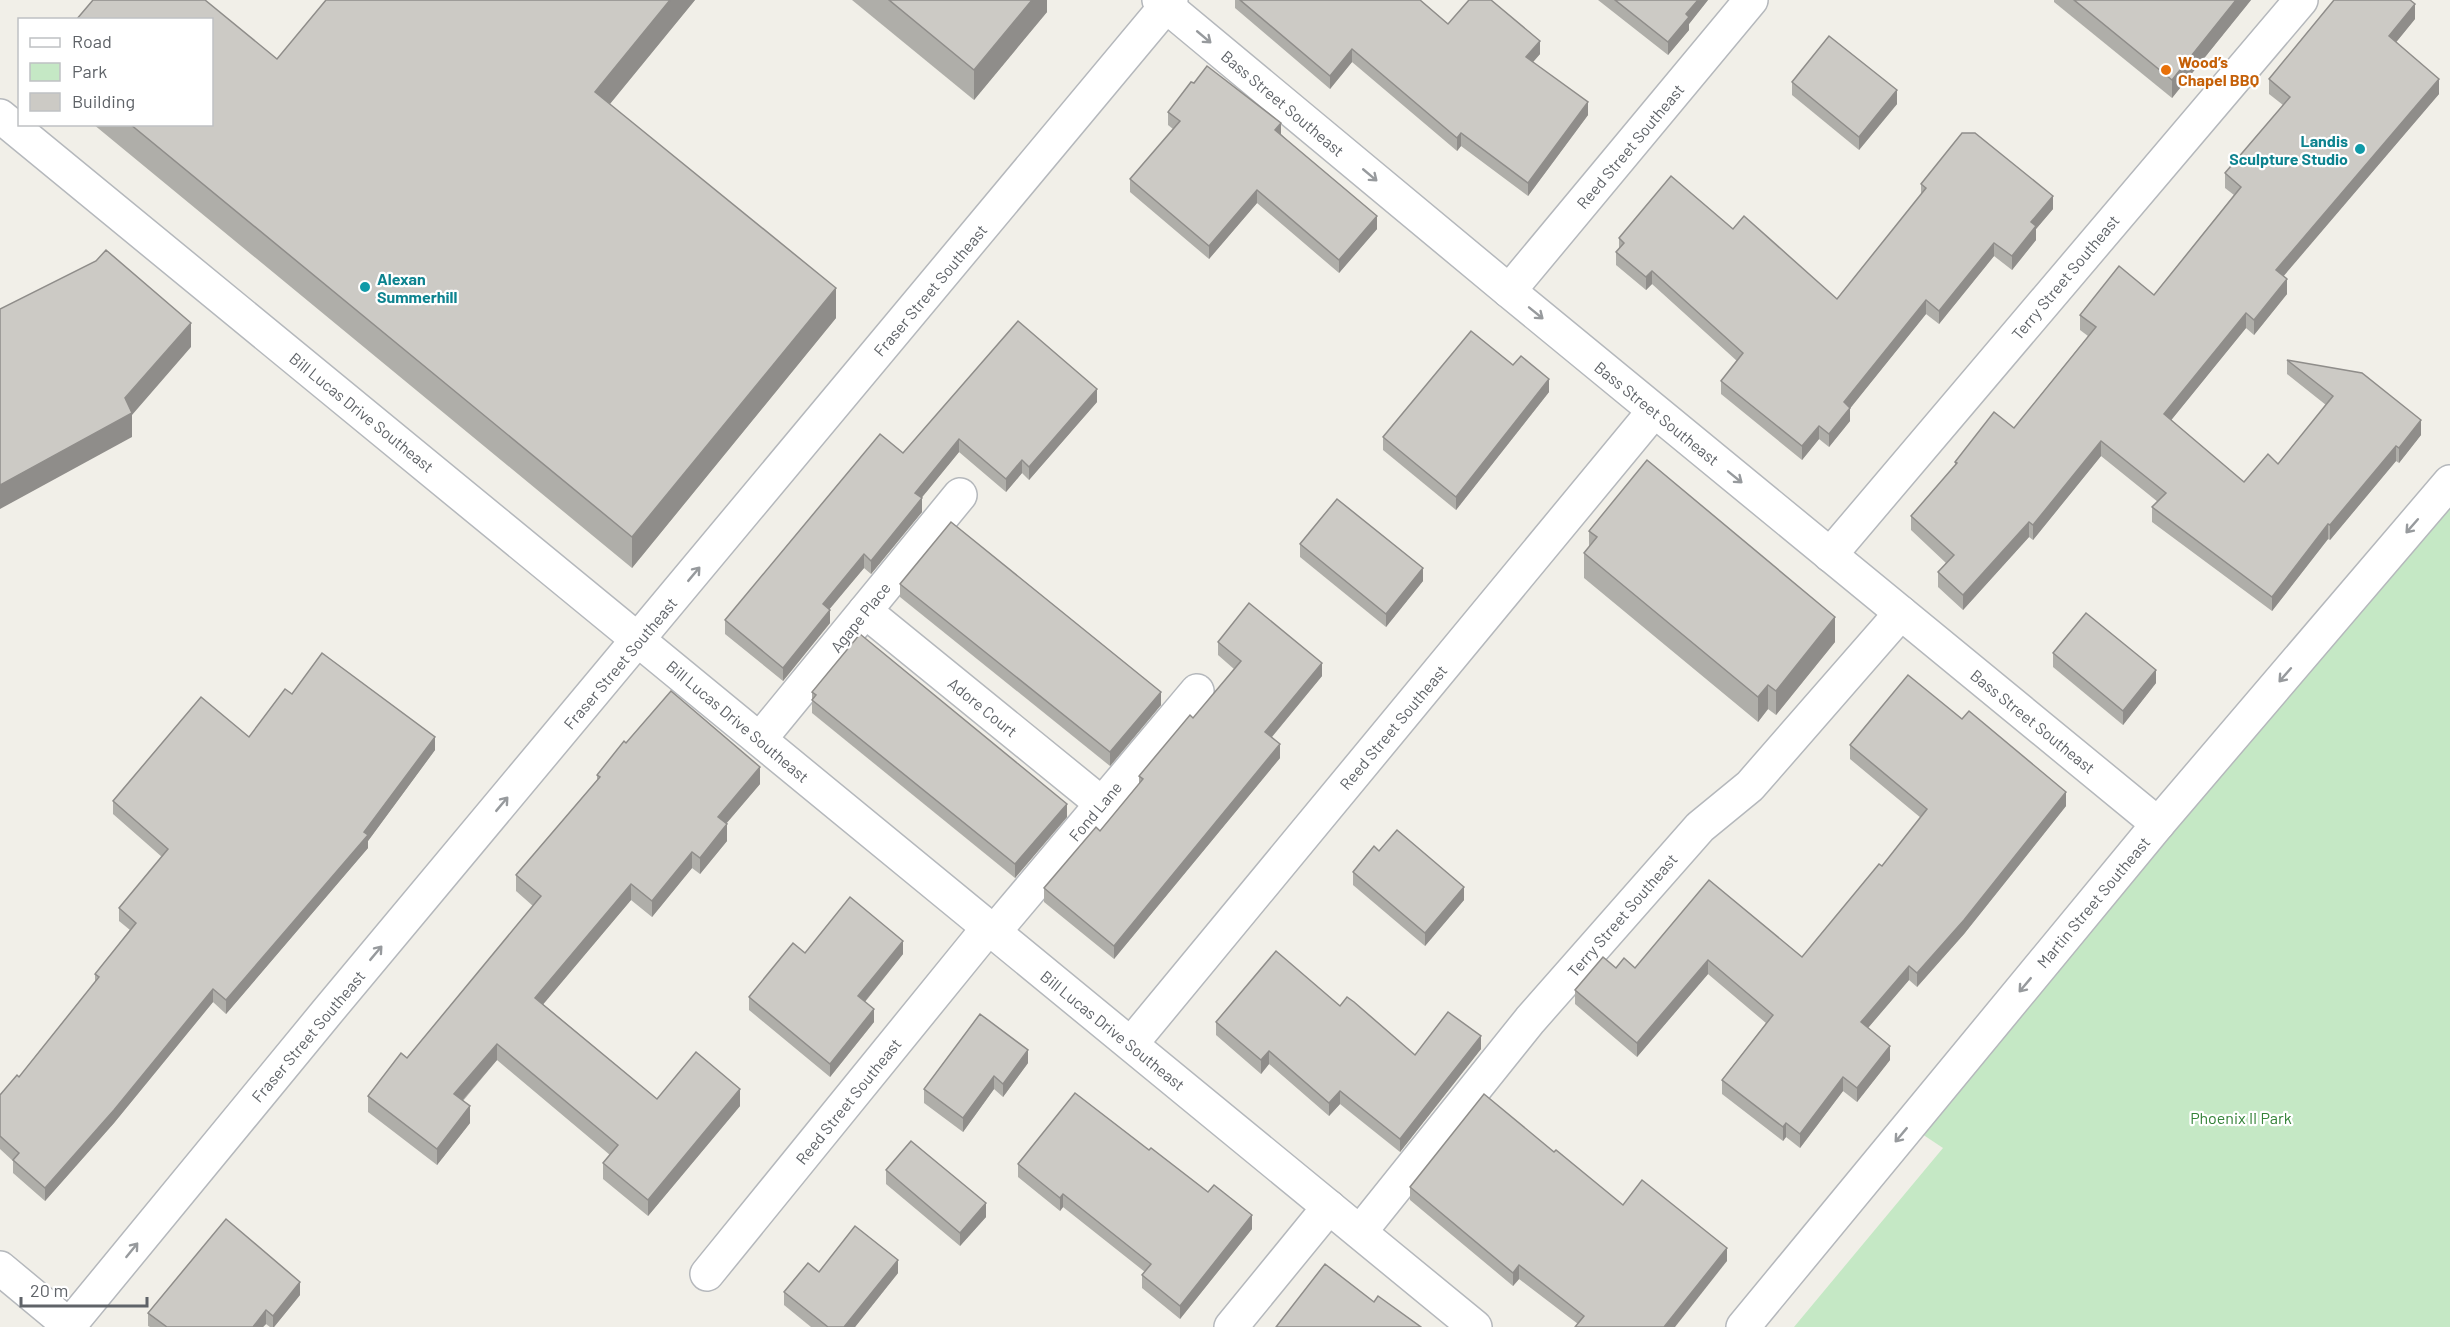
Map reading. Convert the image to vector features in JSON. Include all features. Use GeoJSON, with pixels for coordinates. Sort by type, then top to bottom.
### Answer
{"type":"FeatureCollection","features":[{"type":"Feature","properties":{"kind":"street","name":"Reed Street Southeast"},"geometry":{"type":"LineString","coordinates":[[1509,291],[1751,0]]}},
{"type":"Feature","properties":{"kind":"street","name":"Terry Street Southeast"},"geometry":{"type":"LineString","coordinates":[[1830,555],[2301,0]]}},
{"type":"Feature","properties":{"kind":"street","name":"Bass Street Southeast"},"geometry":{"type":"LineString","coordinates":[[1165,2],[1509,291],[2158,824]]}},
{"type":"Feature","properties":{"kind":"street","name":"Fraser Street Southeast"},"geometry":{"type":"LineString","coordinates":[[69,1327],[327,1012],[640,640],[1165,2]]}},
{"type":"Feature","properties":{"kind":"street","name":"Bill Lucas Drive Southeast"},"geometry":{"type":"LineString","coordinates":[[0,116],[1475,1327]]}},
{"type":"Feature","properties":{"kind":"street","name":"Reed Street Southeast"},"geometry":{"type":"LineString","coordinates":[[1131,1044],[1654,411]]}},
{"type":"Feature","properties":{"kind":"street","name":"Martin Street Southeast"},"geometry":{"type":"LineString","coordinates":[[1743,1327],[2158,824],[2450,482]]}},
{"type":"Feature","properties":{"kind":"street","name":"Agape Place"},"geometry":{"type":"LineString","coordinates":[[759,739],[960,495]]}},
{"type":"Feature","properties":{"kind":"street","name":"Adore Court"},"geometry":{"type":"LineString","coordinates":[[865,611],[1101,803]]}},
{"type":"Feature","properties":{"kind":"street","name":"Terry Street Southeast"},"geometry":{"type":"LineString","coordinates":[[1360,1232],[1530,1020],[1700,826],[1750,786],[1901,613]]}},
{"type":"Feature","properties":{"kind":"street","name":"Fond Lane"},"geometry":{"type":"LineString","coordinates":[[992,930],[1197,691]]}},
{"type":"Feature","properties":{"kind":"street","name":"Reed Street Southeast"},"geometry":{"type":"LineString","coordinates":[[707,1274],[992,930]]}},
{"type":"Feature","properties":{"kind":"street"},"geometry":{"type":"LineString","coordinates":[[1231,1327],[1329,1208]]}},
{"type":"Feature","properties":{"kind":"street"},"geometry":{"type":"LineString","coordinates":[[0,1268],[69,1327]]}},
{"type":"Feature","properties":{"kind":"green space","name":"Phoenix II Park"},"geometry":{"type":"Polygon","coordinates":[[[2450,469],[2450,1327],[1794,1327],[1943,1148],[1913,1128],[2450,469]]]}},
{"type":"Feature","properties":{"kind":"building"},"geometry":{"type":"Polygon","coordinates":[[[93,0],[205,0],[277,59],[326,0],[670,0],[595,92],[836,288],[632,537],[132,126],[213,126],[213,18],[78,18],[93,0]]]}},
{"type":"Feature","properties":{"kind":"building"},"geometry":{"type":"Polygon","coordinates":[[[889,0],[1032,0],[974,70],[889,0]]]}},
{"type":"Feature","properties":{"kind":"building"},"geometry":{"type":"Polygon","coordinates":[[[1240,0],[1420,0],[1448,24],[1469,0],[1491,0],[1540,41],[1526,57],[1588,102],[1528,183],[1461,133],[1457,138],[1352,49],[1330,76],[1240,0]]]}},
{"type":"Feature","properties":{"kind":"building"},"geometry":{"type":"Polygon","coordinates":[[[1615,0],[1698,0],[1686,14],[1689,17],[1668,42],[1615,0]]]}},
{"type":"Feature","properties":{"kind":"building","name":"Wood’s Chapel BBQ"},"geometry":{"type":"Polygon","coordinates":[[[2074,0],[2236,0],[2172,80],[2074,0]]]}},
{"type":"Feature","properties":{"kind":"building"},"geometry":{"type":"Polygon","coordinates":[[[2334,0],[2410,0],[2415,4],[2389,36],[2439,79],[2276,270],[2287,279],[2254,320],[2246,313],[2164,414],[2244,482],[2268,454],[2278,464],[2333,396],[2287,360],[2362,373],[2421,420],[2399,448],[2396,446],[2330,525],[2328,524],[2272,597],[2152,507],[2166,493],[2101,441],[2033,525],[2029,522],[1963,595],[1938,572],[1954,555],[1911,516],[1957,463],[1955,462],[1994,412],[2014,428],[2096,327],[2080,315],[2119,266],[2154,295],[2241,187],[2225,173],[2290,97],[2269,79],[2334,0]]]}},
{"type":"Feature","properties":{"kind":"building"},"geometry":{"type":"Polygon","coordinates":[[[1829,36],[1897,90],[1859,137],[1792,82],[1829,36]]]}},
{"type":"Feature","properties":{"kind":"building"},"geometry":{"type":"Polygon","coordinates":[[[1207,66],[1281,123],[1275,130],[1377,216],[1339,260],[1257,190],[1209,246],[1130,179],[1180,121],[1168,112],[1191,82],[1194,83],[1207,66]]]}},
{"type":"Feature","properties":{"kind":"building"},"geometry":{"type":"Polygon","coordinates":[[[1962,133],[1975,133],[2053,196],[2031,222],[2036,226],[2012,256],[1994,243],[1939,311],[1926,300],[1844,402],[1850,408],[1829,434],[1819,426],[1802,446],[1721,381],[1743,353],[1652,271],[1646,277],[1616,252],[1624,243],[1619,238],[1671,176],[1733,229],[1744,216],[1837,299],[1926,188],[1921,184],[1962,133]]]}},
{"type":"Feature","properties":{"kind":"building"},"geometry":{"type":"Polygon","coordinates":[[[106,250],[191,323],[125,398],[132,413],[0,485],[0,309],[96,261],[106,250]]]}},
{"type":"Feature","properties":{"kind":"building"},"geometry":{"type":"Polygon","coordinates":[[[1018,321],[1097,389],[1029,467],[1022,460],[1006,479],[959,439],[915,493],[922,498],[871,561],[864,554],[823,604],[830,610],[783,668],[725,620],[880,434],[903,453],[1018,321]]]}},
{"type":"Feature","properties":{"kind":"building"},"geometry":{"type":"Polygon","coordinates":[[[1471,331],[1513,365],[1521,356],[1549,379],[1456,497],[1383,437],[1471,331]]]}},
{"type":"Feature","properties":{"kind":"building"},"geometry":{"type":"Polygon","coordinates":[[[1647,460],[1835,617],[1776,691],[1768,685],[1758,697],[1584,553],[1597,537],[1589,531],[1647,460]]]}},
{"type":"Feature","properties":{"kind":"building"},"geometry":{"type":"Polygon","coordinates":[[[1337,499],[1423,568],[1386,614],[1300,544],[1337,499]]]}},
{"type":"Feature","properties":{"kind":"building"},"geometry":{"type":"Polygon","coordinates":[[[951,522],[1161,692],[1110,752],[900,584],[951,522]]]}},
{"type":"Feature","properties":{"kind":"building"},"geometry":{"type":"Polygon","coordinates":[[[1249,603],[1322,663],[1265,732],[1280,744],[1114,946],[1044,888],[1096,827],[1100,831],[1143,779],[1139,776],[1190,715],[1193,718],[1241,661],[1218,642],[1249,603]]]}},
{"type":"Feature","properties":{"kind":"building"},"geometry":{"type":"Polygon","coordinates":[[[2086,613],[2156,670],[2123,711],[2053,653],[2086,613]]]}},
{"type":"Feature","properties":{"kind":"building"},"geometry":{"type":"Polygon","coordinates":[[[860,634],[1067,804],[1015,864],[812,700],[816,695],[812,692],[860,634]]]}},
{"type":"Feature","properties":{"kind":"building"},"geometry":{"type":"Polygon","coordinates":[[[322,653],[435,737],[364,832],[368,835],[226,1000],[213,989],[114,1110],[45,1188],[13,1160],[19,1153],[0,1136],[0,1095],[17,1075],[19,1077],[99,977],[95,974],[136,923],[119,908],[168,849],[113,801],[201,697],[249,737],[285,689],[292,694],[322,653]]]}},
{"type":"Feature","properties":{"kind":"building"},"geometry":{"type":"Polygon","coordinates":[[[1908,675],[1962,719],[1969,711],[2066,792],[1964,920],[1917,973],[1909,966],[1861,1022],[1890,1046],[1857,1088],[1843,1077],[1800,1134],[1786,1123],[1783,1127],[1722,1080],[1773,1015],[1708,960],[1637,1043],[1575,990],[1603,957],[1616,968],[1624,958],[1635,968],[1709,880],[1802,957],[1879,864],[1882,866],[1927,809],[1850,745],[1908,675]]]}},
{"type":"Feature","properties":{"kind":"building"},"geometry":{"type":"Polygon","coordinates":[[[671,691],[760,767],[718,817],[727,824],[700,858],[692,852],[652,901],[631,884],[535,998],[657,1099],[696,1052],[740,1089],[648,1200],[603,1163],[618,1145],[497,1044],[454,1094],[470,1106],[437,1149],[368,1096],[401,1053],[407,1058],[541,896],[516,875],[600,777],[597,775],[624,741],[626,743],[671,691]]]}},
{"type":"Feature","properties":{"kind":"building"},"geometry":{"type":"Polygon","coordinates":[[[1397,830],[1464,887],[1425,933],[1353,872],[1374,846],[1379,851],[1397,830]]]}},
{"type":"Feature","properties":{"kind":"building"},"geometry":{"type":"Polygon","coordinates":[[[850,897],[903,941],[858,996],[874,1009],[830,1064],[749,997],[793,943],[805,953],[850,897]]]}},
{"type":"Feature","properties":{"kind":"building"},"geometry":{"type":"Polygon","coordinates":[[[1276,951],[1340,1006],[1347,997],[1354,1002],[1415,1055],[1448,1012],[1481,1036],[1400,1139],[1340,1091],[1329,1103],[1269,1051],[1261,1060],[1216,1022],[1276,951]]]}},
{"type":"Feature","properties":{"kind":"building"},"geometry":{"type":"Polygon","coordinates":[[[980,1014],[1028,1050],[1003,1084],[994,1076],[963,1118],[924,1089],[980,1014]]]}},
{"type":"Feature","properties":{"kind":"building"},"geometry":{"type":"Polygon","coordinates":[[[1075,1093],[1208,1192],[1214,1185],[1252,1215],[1180,1306],[1142,1275],[1151,1264],[1063,1194],[1060,1198],[1018,1164],[1075,1093]]]}},
{"type":"Feature","properties":{"kind":"building"},"geometry":{"type":"Polygon","coordinates":[[[1484,1094],[1623,1205],[1642,1180],[1727,1248],[1664,1327],[1575,1327],[1584,1316],[1519,1265],[1513,1273],[1410,1187],[1484,1094]]]}},
{"type":"Feature","properties":{"kind":"building"},"geometry":{"type":"Polygon","coordinates":[[[911,1141],[986,1203],[960,1233],[886,1170],[911,1141]]]}},
{"type":"Feature","properties":{"kind":"building"},"geometry":{"type":"Polygon","coordinates":[[[226,1219],[300,1282],[273,1316],[266,1310],[253,1327],[167,1327],[148,1313],[226,1219]]]}},
{"type":"Feature","properties":{"kind":"building"},"geometry":{"type":"Polygon","coordinates":[[[855,1226],[898,1260],[844,1327],[828,1327],[784,1292],[808,1263],[819,1272],[855,1226]]]}},
{"type":"Feature","properties":{"kind":"building"},"geometry":{"type":"Polygon","coordinates":[[[1325,1264],[1374,1302],[1378,1296],[1421,1327],[1276,1327],[1325,1264]]]}},
{"type":"Feature","properties":{"kind":"place","name":"Wood’s Chapel BBQ"},"geometry":{"type":"Point","coordinates":[2166,70]}},
{"type":"Feature","properties":{"kind":"place","name":"Landis Sculpture Studio"},"geometry":{"type":"Point","coordinates":[2360,149]}},
{"type":"Feature","properties":{"kind":"place","name":"Alexan Summerhill"},"geometry":{"type":"Point","coordinates":[365,287]}}]}
